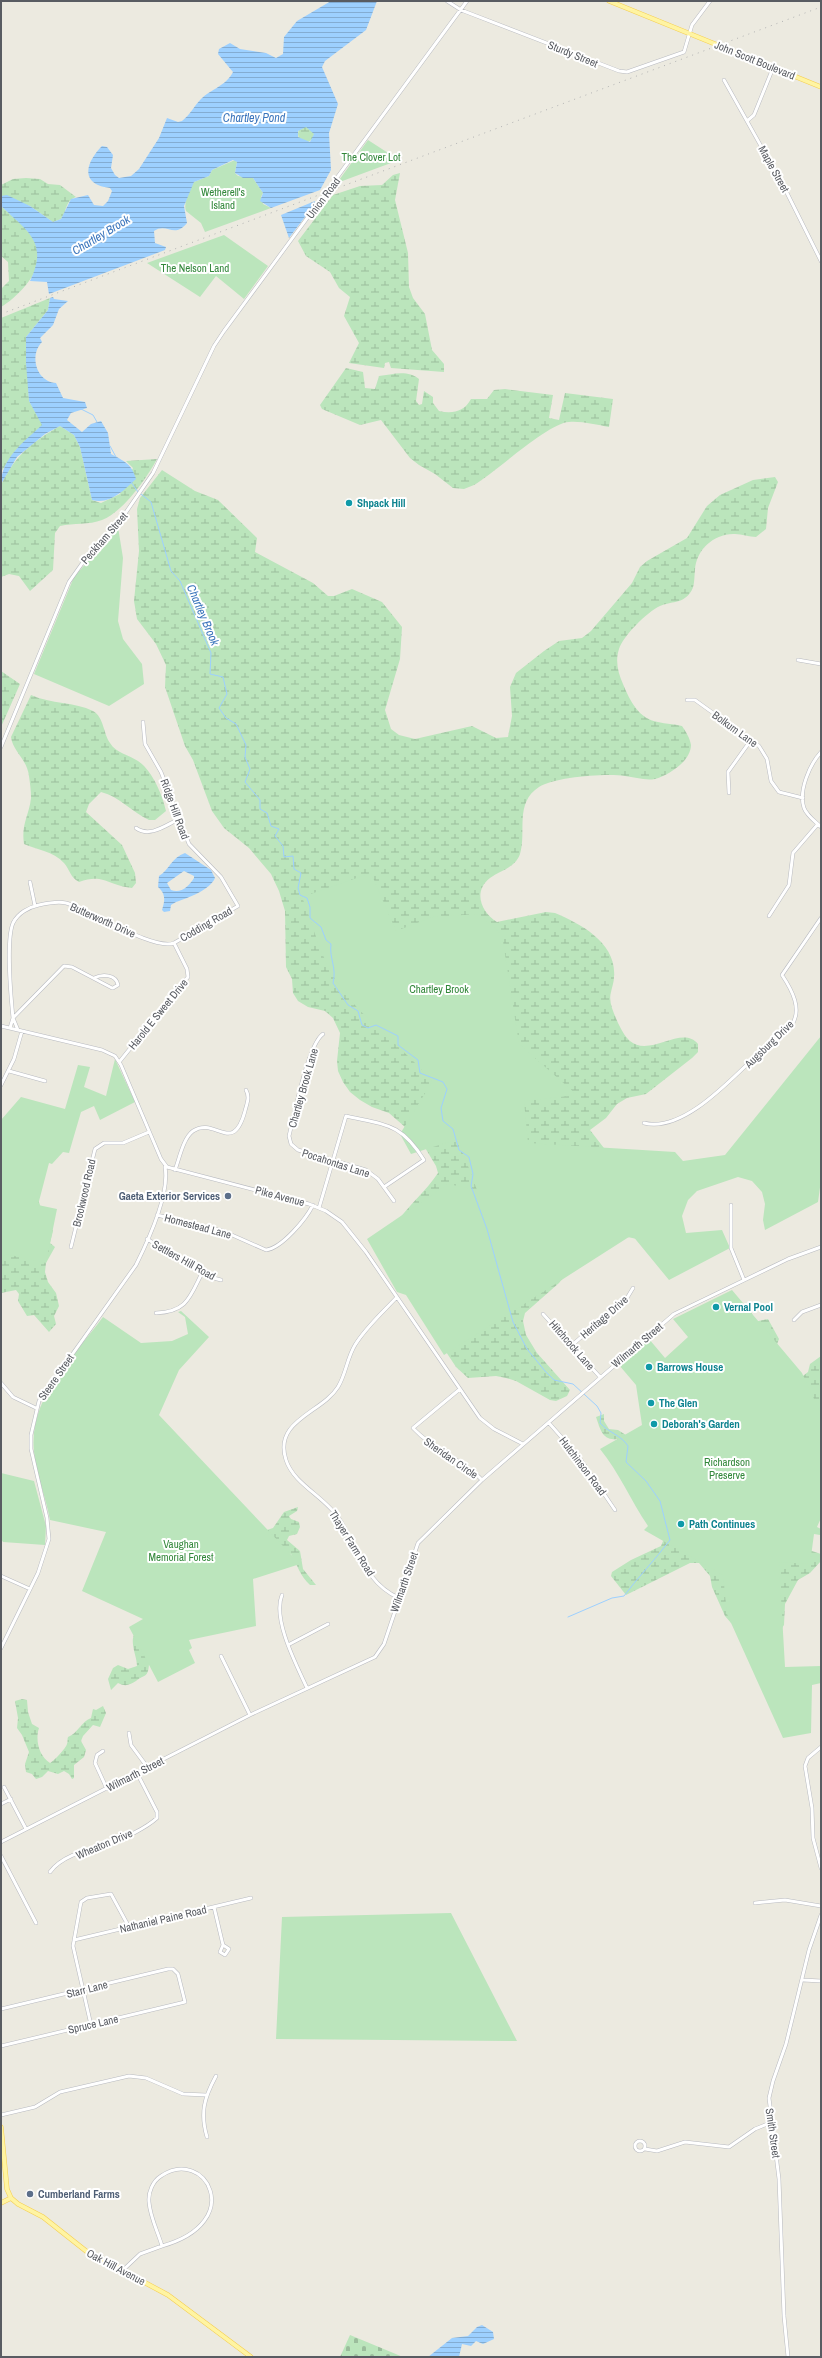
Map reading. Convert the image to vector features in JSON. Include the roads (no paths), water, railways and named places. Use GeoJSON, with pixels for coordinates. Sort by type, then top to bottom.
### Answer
{"type":"FeatureCollection","features":[{"type":"Feature","properties":{"kind":"main road","name":"John Scott Boulevard"},"geometry":{"type":"LineString","coordinates":[[609,1],[821,87]]}},
{"type":"Feature","properties":{"kind":"main road"},"geometry":{"type":"LineString","coordinates":[[1,2127],[7,2189],[11,2198],[1,2203]]}},
{"type":"Feature","properties":{"kind":"main road","name":"Oak Hill Avenue"},"geometry":{"type":"LineString","coordinates":[[11,2198],[43,2218],[86,2251],[157,2288],[193,2312],[251,2357]]}},
{"type":"Feature","properties":{"kind":"street","name":"Sturdy Street"},"geometry":{"type":"LineString","coordinates":[[447,1],[461,10],[623,72],[633,70],[684,52],[687,44],[688,33]]}},
{"type":"Feature","properties":{"kind":"street","name":"Union Road"},"geometry":{"type":"LineString","coordinates":[[220,335],[467,1]]}},
{"type":"Feature","properties":{"kind":"street"},"geometry":{"type":"LineString","coordinates":[[688,33],[698,14],[710,1]]}},
{"type":"Feature","properties":{"kind":"street"},"geometry":{"type":"LineString","coordinates":[[747,121],[754,115],[773,68]]}},
{"type":"Feature","properties":{"kind":"street","name":"Maple Street"},"geometry":{"type":"LineString","coordinates":[[724,80],[804,224],[821,261]]}},
{"type":"Feature","properties":{"kind":"street","name":"Peckham Street"},"geometry":{"type":"LineString","coordinates":[[1,747],[69,582],[78,567],[122,518],[140,493],[164,452],[220,335]]}},
{"type":"Feature","properties":{"kind":"street"},"geometry":{"type":"LineString","coordinates":[[798,660],[821,664]]}},
{"type":"Feature","properties":{"kind":"street","name":"Bolkum Lane"},"geometry":{"type":"LineString","coordinates":[[687,700],[695,700],[759,746],[765,754],[774,787],[779,792],[803,798]]}},
{"type":"Feature","properties":{"kind":"street","name":"Ridge Hill Road"},"geometry":{"type":"LineString","coordinates":[[143,722],[145,744],[161,772],[192,849],[221,877],[238,906]]}},
{"type":"Feature","properties":{"kind":"street"},"geometry":{"type":"LineString","coordinates":[[729,793],[728,772],[751,740]]}},
{"type":"Feature","properties":{"kind":"street"},"geometry":{"type":"LineString","coordinates":[[821,752],[811,766],[804,786],[803,798],[806,812],[821,827]]}},
{"type":"Feature","properties":{"kind":"street"},"geometry":{"type":"LineString","coordinates":[[136,828],[142,832],[152,832],[179,819]]}},
{"type":"Feature","properties":{"kind":"street"},"geometry":{"type":"LineString","coordinates":[[769,916],[789,885],[793,853],[818,824]]}},
{"type":"Feature","properties":{"kind":"street"},"geometry":{"type":"LineString","coordinates":[[30,882],[35,906]]}},
{"type":"Feature","properties":{"kind":"street","name":"Butterworth Drive"},"geometry":{"type":"LineString","coordinates":[[13,1018],[11,930],[18,916],[35,906],[57,902],[67,904],[155,943],[166,945],[174,943]]}},
{"type":"Feature","properties":{"kind":"street","name":"Codding Road"},"geometry":{"type":"LineString","coordinates":[[174,943],[238,906]]}},
{"type":"Feature","properties":{"kind":"street","name":"Augsburg Drive"},"geometry":{"type":"LineString","coordinates":[[644,1123],[659,1124],[683,1115],[702,1104],[791,1026],[797,1009],[792,992],[782,975],[821,918]]}},
{"type":"Feature","properties":{"kind":"street","name":"Harold E Sweet Drive"},"geometry":{"type":"LineString","coordinates":[[120,1061],[188,977],[187,969],[174,943]]}},
{"type":"Feature","properties":{"kind":"street"},"geometry":{"type":"LineString","coordinates":[[10,1028],[13,1018],[64,966],[72,967],[113,988],[118,986],[116,980],[110,976],[103,975],[94,978]]}},
{"type":"Feature","properties":{"kind":"street"},"geometry":{"type":"LineString","coordinates":[[13,1018],[18,1030]]}},
{"type":"Feature","properties":{"kind":"street"},"geometry":{"type":"LineString","coordinates":[[1,1026],[102,1050],[113,1055],[120,1061],[149,1132],[165,1165]]}},
{"type":"Feature","properties":{"kind":"street"},"geometry":{"type":"LineString","coordinates":[[1,1085],[9,1071],[22,1031]]}},
{"type":"Feature","properties":{"kind":"street","name":"Chartley Brook Lane"},"geometry":{"type":"LineString","coordinates":[[291,1144],[289,1136],[307,1064],[315,1044],[323,1034]]}},
{"type":"Feature","properties":{"kind":"street"},"geometry":{"type":"LineString","coordinates":[[9,1071],[44,1081]]}},
{"type":"Feature","properties":{"kind":"street"},"geometry":{"type":"LineString","coordinates":[[175,1170],[187,1138],[192,1132],[203,1128],[229,1133],[238,1130],[248,1100],[246,1090]]}},
{"type":"Feature","properties":{"kind":"street"},"geometry":{"type":"LineString","coordinates":[[319,1208],[346,1116],[401,1132],[412,1142],[424,1160],[384,1187]]}},
{"type":"Feature","properties":{"kind":"street","name":"Brookwood Road"},"geometry":{"type":"LineString","coordinates":[[71,1247],[95,1149],[104,1143],[123,1143],[149,1132]]}},
{"type":"Feature","properties":{"kind":"street","name":"Pocahontas Lane"},"geometry":{"type":"LineString","coordinates":[[291,1144],[298,1150],[366,1170],[378,1179],[394,1201]]}},
{"type":"Feature","properties":{"kind":"street","name":"Pike Avenue"},"geometry":{"type":"LineString","coordinates":[[165,1165],[175,1170],[313,1205],[335,1216],[347,1228],[397,1297],[480,1418],[487,1424],[523,1444]]}},
{"type":"Feature","properties":{"kind":"street","name":"Steere Street"},"geometry":{"type":"LineString","coordinates":[[1,1648],[30,1589],[50,1540],[47,1518],[30,1449],[36,1408],[43,1394],[129,1277],[148,1239],[166,1185],[165,1165]]}},
{"type":"Feature","properties":{"kind":"street","name":"Homestead Lane"},"geometry":{"type":"LineString","coordinates":[[156,1215],[229,1233],[266,1250],[279,1245],[302,1220],[313,1205]]}},
{"type":"Feature","properties":{"kind":"street"},"geometry":{"type":"LineString","coordinates":[[730,1205],[732,1248],[744,1280]]}},
{"type":"Feature","properties":{"kind":"street","name":"Settlers Hill Road"},"geometry":{"type":"LineString","coordinates":[[148,1239],[202,1272],[221,1280]]}},
{"type":"Feature","properties":{"kind":"street","name":"Wilmarth Street"},"geometry":{"type":"LineString","coordinates":[[1,1842],[250,1715],[376,1656],[384,1644],[413,1554],[421,1539],[482,1480],[674,1314],[788,1259],[821,1247]]}},
{"type":"Feature","properties":{"kind":"street"},"geometry":{"type":"LineString","coordinates":[[156,1313],[171,1312],[181,1308],[188,1299],[202,1272]]}},
{"type":"Feature","properties":{"kind":"street","name":"Heritage Drive"},"geometry":{"type":"LineString","coordinates":[[572,1345],[627,1298],[633,1288]]}},
{"type":"Feature","properties":{"kind":"street","name":"Thayer Farm Road"},"geometry":{"type":"LineString","coordinates":[[397,1297],[355,1345],[338,1387],[292,1426],[285,1437],[283,1446],[286,1461],[292,1472],[335,1513],[371,1576],[382,1587],[399,1598]]}},
{"type":"Feature","properties":{"kind":"street"},"geometry":{"type":"LineString","coordinates":[[794,1320],[802,1312],[821,1305]]}},
{"type":"Feature","properties":{"kind":"street","name":"Hitchcock Lane"},"geometry":{"type":"LineString","coordinates":[[543,1314],[600,1377]]}},
{"type":"Feature","properties":{"kind":"street"},"geometry":{"type":"LineString","coordinates":[[1,1383],[13,1397],[36,1408]]}},
{"type":"Feature","properties":{"kind":"street","name":"Sheridan Circle"},"geometry":{"type":"LineString","coordinates":[[460,1389],[413,1428],[425,1440],[472,1470],[482,1480]]}},
{"type":"Feature","properties":{"kind":"street","name":"Hutchinson Road"},"geometry":{"type":"LineString","coordinates":[[549,1422],[579,1457],[615,1510]]}},
{"type":"Feature","properties":{"kind":"street"},"geometry":{"type":"LineString","coordinates":[[1,1576],[30,1589]]}},
{"type":"Feature","properties":{"kind":"street"},"geometry":{"type":"LineString","coordinates":[[282,1595],[280,1602],[282,1626],[288,1645],[307,1688]]}},
{"type":"Feature","properties":{"kind":"street"},"geometry":{"type":"LineString","coordinates":[[288,1645],[328,1624]]}},
{"type":"Feature","properties":{"kind":"street"},"geometry":{"type":"LineString","coordinates":[[221,1656],[250,1715]]}},
{"type":"Feature","properties":{"kind":"street"},"geometry":{"type":"LineString","coordinates":[[129,1733],[131,1745],[148,1768]]}},
{"type":"Feature","properties":{"kind":"street"},"geometry":{"type":"LineString","coordinates":[[821,1747],[808,1758],[806,1770],[812,1808],[812,1838],[821,1868]]}},
{"type":"Feature","properties":{"kind":"street"},"geometry":{"type":"LineString","coordinates":[[103,1751],[98,1755],[95,1763],[107,1789]]}},
{"type":"Feature","properties":{"kind":"street","name":"Wheaton Drive"},"geometry":{"type":"LineString","coordinates":[[50,1872],[58,1864],[90,1848],[116,1841],[157,1818],[157,1812],[137,1773]]}},
{"type":"Feature","properties":{"kind":"street"},"geometry":{"type":"LineString","coordinates":[[4,1787],[26,1829]]}},
{"type":"Feature","properties":{"kind":"street"},"geometry":{"type":"LineString","coordinates":[[1,1804],[11,1799]]}},
{"type":"Feature","properties":{"kind":"street"},"geometry":{"type":"LineString","coordinates":[[1,1856],[36,1923]]}},
{"type":"Feature","properties":{"kind":"street"},"geometry":{"type":"LineString","coordinates":[[91,2025],[75,1957],[74,1940],[81,1902],[87,1898],[106,1894],[114,1896],[129,1927]]}},
{"type":"Feature","properties":{"kind":"street","name":"Nathaniel Paine Road"},"geometry":{"type":"LineString","coordinates":[[74,1940],[251,1898]]}},
{"type":"Feature","properties":{"kind":"street"},"geometry":{"type":"LineString","coordinates":[[755,1902],[785,1900],[821,1906]]}},
{"type":"Feature","properties":{"kind":"street"},"geometry":{"type":"LineString","coordinates":[[214,1907],[223,1946]]}},
{"type":"Feature","properties":{"kind":"street","name":"Smith Street"},"geometry":{"type":"LineString","coordinates":[[788,2357],[784,2316],[779,2179],[770,2123],[770,2092],[786,2044],[803,1980],[809,1950],[821,1916]]}},
{"type":"Feature","properties":{"kind":"street","name":"Starr Lane"},"geometry":{"type":"LineString","coordinates":[[1,2009],[172,1969],[178,1974],[185,2002]]}},
{"type":"Feature","properties":{"kind":"street"},"geometry":{"type":"LineString","coordinates":[[803,1980],[821,1981]]}},
{"type":"Feature","properties":{"kind":"street","name":"Spruce Lane"},"geometry":{"type":"LineString","coordinates":[[1,2046],[185,2002]]}},
{"type":"Feature","properties":{"kind":"street"},"geometry":{"type":"LineString","coordinates":[[1,2115],[35,2107],[60,2092],[129,2076],[146,2078],[183,2094],[206,2095]]}},
{"type":"Feature","properties":{"kind":"street"},"geometry":{"type":"LineString","coordinates":[[207,2137],[202,2117],[206,2095],[216,2076]]}},
{"type":"Feature","properties":{"kind":"street"},"geometry":{"type":"LineString","coordinates":[[645,2148],[657,2151],[685,2142],[729,2147],[755,2129],[770,2123]]}},
{"type":"Feature","properties":{"kind":"street"},"geometry":{"type":"LineString","coordinates":[[122,2271],[140,2254],[162,2246],[190,2235],[210,2213],[212,2204],[210,2190],[202,2178],[195,2172],[178,2169],[168,2171],[159,2177],[153,2185],[149,2203],[162,2246]]}},
{"type":"Feature","properties":{"kind":"water","name":"Chartley Pond"},"geometry":{"type":"Polygon","coordinates":[[[331,1],[377,1],[366,30],[325,61],[322,67],[338,104],[329,133],[331,170],[320,190],[271,208],[260,201],[263,193],[253,178],[243,178],[235,173],[237,162],[233,160],[212,170],[209,176],[194,182],[184,206],[187,223],[182,228],[174,230],[163,228],[154,231],[155,243],[166,247],[165,250],[49,294],[47,282],[30,281],[35,268],[37,256],[36,247],[27,230],[1,206],[1,196],[7,195],[30,206],[53,222],[61,219],[71,199],[88,195],[94,205],[103,206],[108,201],[112,191],[110,188],[100,186],[92,181],[89,177],[88,171],[91,160],[102,146],[107,147],[113,155],[111,168],[115,175],[119,178],[131,176],[139,169],[159,138],[167,118],[178,122],[182,121],[201,99],[230,77],[233,72],[218,54],[219,49],[230,43],[240,49],[266,53],[276,58],[283,54],[284,37],[297,21],[331,1]],[[306,127],[298,131],[298,137],[310,142],[314,134],[306,127]]]}},
{"type":"Feature","properties":{"kind":"water"},"geometry":{"type":"Polygon","coordinates":[[[315,201],[314,205],[289,238],[281,215],[315,201]]]}},
{"type":"Feature","properties":{"kind":"water"},"geometry":{"type":"Polygon","coordinates":[[[53,297],[54,299],[68,301],[59,309],[53,325],[40,338],[42,342],[38,347],[35,360],[39,373],[49,381],[56,383],[63,398],[85,402],[87,408],[71,413],[67,420],[82,432],[91,424],[101,421],[108,433],[111,454],[130,466],[136,479],[116,496],[105,500],[92,500],[80,447],[74,435],[60,426],[45,434],[17,457],[1,484],[2,475],[9,458],[42,425],[29,401],[26,363],[26,337],[48,310],[50,298],[53,297]]]}},
{"type":"Feature","properties":{"kind":"water"},"geometry":{"type":"Polygon","coordinates":[[[185,853],[211,870],[215,878],[204,890],[176,902],[171,905],[170,911],[164,912],[162,910],[164,895],[158,887],[159,876],[177,857],[185,853]],[[184,871],[167,883],[171,890],[178,891],[190,884],[194,876],[184,871]]]}},
{"type":"Feature","properties":{"kind":"water"},"geometry":{"type":"Polygon","coordinates":[[[482,2325],[493,2332],[494,2339],[483,2344],[476,2341],[471,2346],[462,2344],[459,2357],[428,2357],[452,2338],[468,2336],[477,2327],[482,2325]]]}},
{"type":"Feature","properties":{"kind":"waterway","name":"Chartley Brook"},"geometry":{"type":"LineString","coordinates":[[81,409],[93,415],[97,422]]}},
{"type":"Feature","properties":{"kind":"waterway","name":"Chartley Brook"},"geometry":{"type":"LineString","coordinates":[[110,446],[116,457]]}},
{"type":"Feature","properties":{"kind":"waterway","name":"Chartley Brook"},"geometry":{"type":"LineString","coordinates":[[131,482],[138,492]]}},
{"type":"Feature","properties":{"kind":"waterway","name":"Chartley Brook"},"geometry":{"type":"LineString","coordinates":[[141,494],[151,502],[171,571],[180,581],[211,653],[210,674],[223,677],[227,694],[219,708],[226,718],[236,724],[246,745],[245,757],[250,769],[245,782],[260,800],[260,809],[267,813],[271,826],[279,829],[275,836],[283,846],[284,857],[293,856],[294,869],[301,873],[298,888],[300,895],[307,898],[310,907],[310,918],[321,927],[326,940],[331,944],[334,973],[333,983],[348,1005],[358,1011],[362,1025],[368,1028],[376,1025],[398,1036],[398,1045],[418,1060],[420,1073],[443,1082],[447,1089],[441,1108],[443,1121],[453,1129],[459,1150],[469,1157],[473,1174],[471,1186],[487,1229],[513,1322],[527,1349],[545,1371],[554,1380],[573,1384],[597,1406],[601,1413],[600,1423],[625,1442],[628,1446],[626,1462],[646,1481],[660,1501],[670,1540],[624,1596],[612,1598],[568,1617]]}},
{"type":"Feature","properties":{"kind":"railway"},"geometry":{"type":"LineString","coordinates":[[1,314],[821,7]]}},
{"type":"Feature","properties":{"kind":"place","name":"Shpack Hill"},"geometry":{"type":"Point","coordinates":[349,503]}},
{"type":"Feature","properties":{"kind":"place","name":"Gaeta Exterior Services"},"geometry":{"type":"Point","coordinates":[228,1196]}},
{"type":"Feature","properties":{"kind":"place","name":"Vernal Pool"},"geometry":{"type":"Point","coordinates":[716,1307]}},
{"type":"Feature","properties":{"kind":"place","name":"Barrows House"},"geometry":{"type":"Point","coordinates":[649,1367]}},
{"type":"Feature","properties":{"kind":"place","name":"The Glen"},"geometry":{"type":"Point","coordinates":[651,1403]}},
{"type":"Feature","properties":{"kind":"place","name":"Deborah's Garden"},"geometry":{"type":"Point","coordinates":[654,1424]}},
{"type":"Feature","properties":{"kind":"place","name":"Path Continues"},"geometry":{"type":"Point","coordinates":[681,1524]}},
{"type":"Feature","properties":{"kind":"place","name":"Cumberland Farms"},"geometry":{"type":"Point","coordinates":[30,2194]}},
{"type":"Feature","properties":{"kind":"park label","name":"The Clover Lot"},"geometry":{"type":"Point","coordinates":[371,157]}},
{"type":"Feature","properties":{"kind":"park label","name":"Wetherell's Island"},"geometry":{"type":"Point","coordinates":[223,198]}},
{"type":"Feature","properties":{"kind":"park label","name":"The Nelson Land"},"geometry":{"type":"Point","coordinates":[195,268]}},
{"type":"Feature","properties":{"kind":"park label","name":"Richardson Preserve"},"geometry":{"type":"Point","coordinates":[727,1468]}},
{"type":"Feature","properties":{"kind":"park label","name":"Vaughan Memorial Forest"},"geometry":{"type":"Point","coordinates":[181,1550]}}]}
